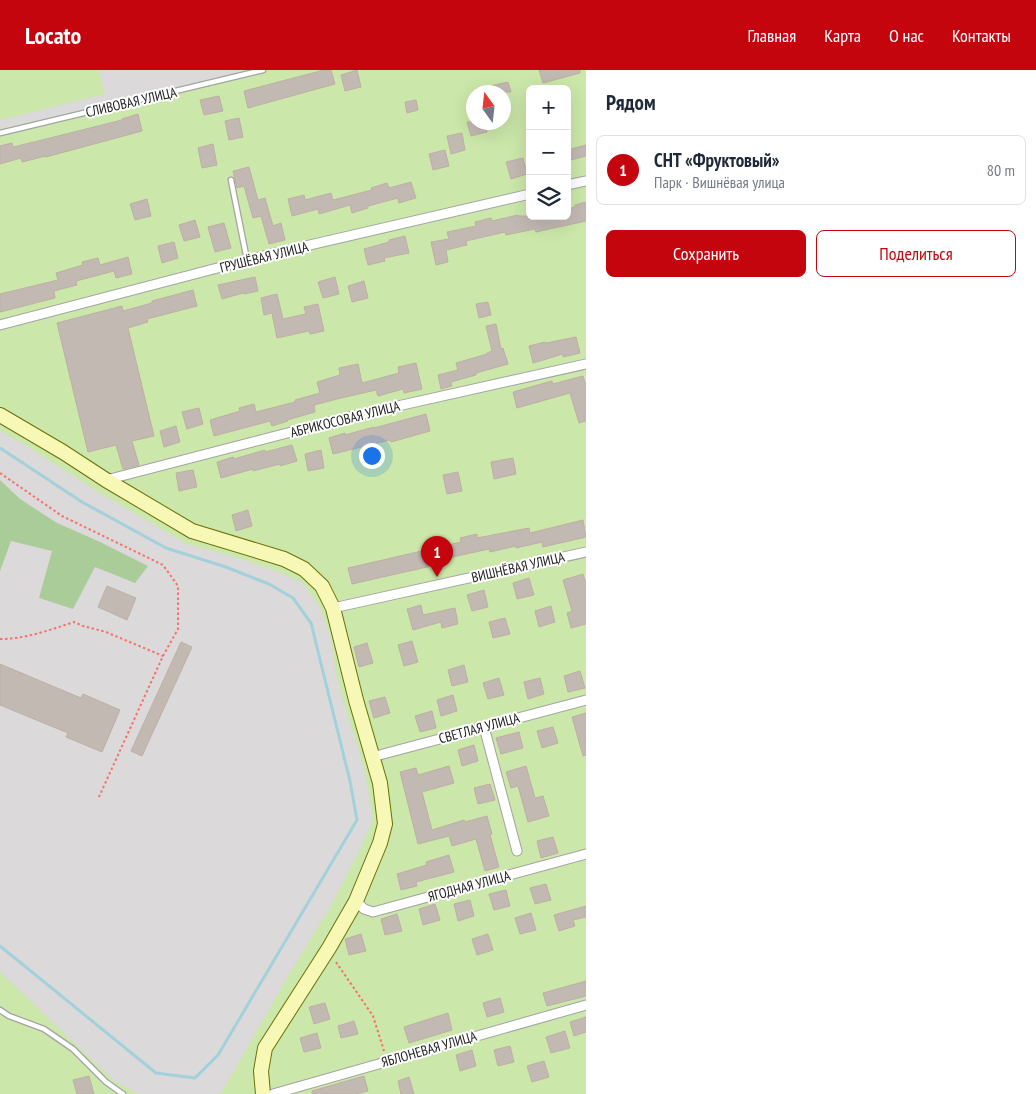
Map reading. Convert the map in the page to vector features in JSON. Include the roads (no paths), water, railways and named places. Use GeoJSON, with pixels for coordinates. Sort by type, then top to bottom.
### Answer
{"type":"FeatureCollection","features":[{"type":"Feature","properties":{"kind":"street"},"geometry":{"type":"LineString","coordinates":[[571,184],[586,181]]}},
{"type":"Feature","properties":{"kind":"street","name":"ГРУШЁВАЯ УЛИЦА"},"geometry":{"type":"LineString","coordinates":[[0,325],[248,260],[526,195]]}},
{"type":"Feature","properties":{"kind":"street","name":"АБРИКОСОВАЯ УЛИЦА"},"geometry":{"type":"LineString","coordinates":[[106,480],[353,416],[586,364]]}},
{"type":"Feature","properties":{"kind":"street"},"geometry":{"type":"LineString","coordinates":[[0,415],[192,532],[284,559],[304,569],[322,586],[333,608],[380,783],[385,824],[380,844],[356,901],[329,948],[265,1048],[261,1071],[264,1094]]}},
{"type":"Feature","properties":{"kind":"street","name":"ВИШНЁВАЯ УЛИЦА"},"geometry":{"type":"LineString","coordinates":[[333,608],[586,552]]}},
{"type":"Feature","properties":{"kind":"street","name":"СВЕТЛАЯ УЛИЦА"},"geometry":{"type":"LineString","coordinates":[[372,757],[586,700]]}},
{"type":"Feature","properties":{"kind":"street"},"geometry":{"type":"LineString","coordinates":[[484,727],[517,851]]}},
{"type":"Feature","properties":{"kind":"street","name":"ЯГОДНАЯ УЛИЦА"},"geometry":{"type":"LineString","coordinates":[[356,901],[364,909],[373,912],[586,854]]}},
{"type":"Feature","properties":{"kind":"street","name":"ЯБЛОНЕВАЯ УЛИЦА"},"geometry":{"type":"LineString","coordinates":[[273,1094],[586,1005]]}},
{"type":"Feature","properties":{"kind":"lane","name":"СЛИВОВАЯ УЛИЦА"},"geometry":{"type":"LineString","coordinates":[[0,133],[263,70]]}},
{"type":"Feature","properties":{"kind":"lane"},"geometry":{"type":"LineString","coordinates":[[231,180],[248,260]]}},
{"type":"Feature","properties":{"kind":"lane"},"geometry":{"type":"LineString","coordinates":[[0,1010],[9,1016],[44,1029],[73,1050],[106,1082],[122,1094]]}},
{"type":"Feature","properties":{"kind":"waterway"},"geometry":{"type":"LineString","coordinates":[[0,448],[82,502],[166,548],[226,567],[269,584],[293,598],[311,623],[350,781],[357,820],[218,1055],[195,1078],[156,1073],[0,946]]}},
{"type":"Feature","properties":{"kind":"place","name":"СНТ «Фруктовый»"},"geometry":{"type":"Point","coordinates":[437,577]}}]}
